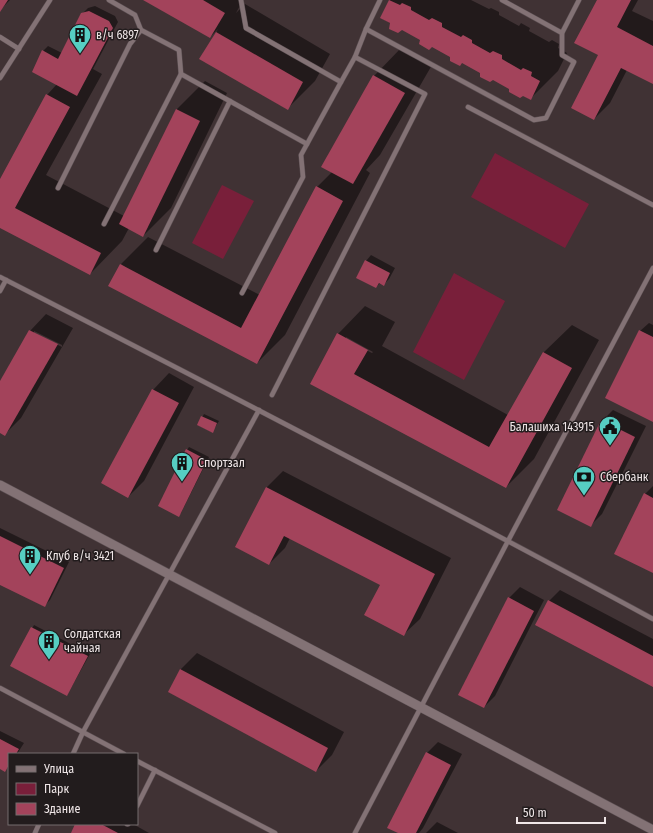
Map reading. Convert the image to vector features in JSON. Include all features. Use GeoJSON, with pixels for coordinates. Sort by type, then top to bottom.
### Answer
{"type":"FeatureCollection","features":[{"type":"Feature","properties":{"kind":"street"},"geometry":{"type":"LineString","coordinates":[[0,485],[653,830]]}},
{"type":"Feature","properties":{"kind":"lane"},"geometry":{"type":"LineString","coordinates":[[0,78],[50,0]]}},
{"type":"Feature","properties":{"kind":"lane"},"geometry":{"type":"LineString","coordinates":[[104,224],[181,74],[179,50],[141,30],[135,15],[109,0]]}},
{"type":"Feature","properties":{"kind":"lane"},"geometry":{"type":"LineString","coordinates":[[241,0],[246,28],[341,82]]}},
{"type":"Feature","properties":{"kind":"lane"},"geometry":{"type":"LineString","coordinates":[[242,293],[303,178],[301,155],[355,56],[380,0]]}},
{"type":"Feature","properties":{"kind":"lane"},"geometry":{"type":"LineString","coordinates":[[502,0],[562,33]]}},
{"type":"Feature","properties":{"kind":"lane"},"geometry":{"type":"LineString","coordinates":[[366,29],[534,120],[546,118],[574,62],[562,55],[562,33],[579,0]]}},
{"type":"Feature","properties":{"kind":"lane"},"geometry":{"type":"LineString","coordinates":[[58,188],[130,44],[141,30]]}},
{"type":"Feature","properties":{"kind":"lane"},"geometry":{"type":"LineString","coordinates":[[0,36],[19,49]]}},
{"type":"Feature","properties":{"kind":"lane"},"geometry":{"type":"LineString","coordinates":[[272,395],[425,94],[355,56]]}},
{"type":"Feature","properties":{"kind":"lane"},"geometry":{"type":"LineString","coordinates":[[181,74],[307,144]]}},
{"type":"Feature","properties":{"kind":"lane"},"geometry":{"type":"LineString","coordinates":[[156,250],[230,101]]}},
{"type":"Feature","properties":{"kind":"lane"},"geometry":{"type":"LineString","coordinates":[[468,107],[653,205]]}},
{"type":"Feature","properties":{"kind":"lane"},"geometry":{"type":"LineString","coordinates":[[355,833],[653,268]]}},
{"type":"Feature","properties":{"kind":"lane"},"geometry":{"type":"LineString","coordinates":[[0,277],[259,410],[653,619]]}},
{"type":"Feature","properties":{"kind":"lane"},"geometry":{"type":"LineString","coordinates":[[0,291],[6,280]]}},
{"type":"Feature","properties":{"kind":"lane"},"geometry":{"type":"LineString","coordinates":[[73,753],[83,732],[259,410]]}},
{"type":"Feature","properties":{"kind":"lane"},"geometry":{"type":"LineString","coordinates":[[0,688],[122,753]]}},
{"type":"Feature","properties":{"kind":"lane"},"geometry":{"type":"LineString","coordinates":[[138,762],[275,833]]}},
{"type":"Feature","properties":{"kind":"lane"},"geometry":{"type":"LineString","coordinates":[[138,804],[155,770]]}},
{"type":"Feature","properties":{"kind":"green space"},"geometry":{"type":"Polygon","coordinates":[[[495,153],[589,204],[565,248],[471,197],[495,153]]]}},
{"type":"Feature","properties":{"kind":"green space"},"geometry":{"type":"Polygon","coordinates":[[[222,185],[254,201],[223,259],[192,243],[222,185]]]}},
{"type":"Feature","properties":{"kind":"green space"},"geometry":{"type":"Polygon","coordinates":[[[454,273],[505,301],[464,380],[413,352],[454,273]]]}},
{"type":"Feature","properties":{"kind":"building"},"geometry":{"type":"Polygon","coordinates":[[[0,0],[8,0],[0,12],[0,0]]]}},
{"type":"Feature","properties":{"kind":"building"},"geometry":{"type":"Polygon","coordinates":[[[143,0],[203,0],[225,13],[210,38],[143,0]]]}},
{"type":"Feature","properties":{"kind":"building"},"geometry":{"type":"Polygon","coordinates":[[[389,0],[400,5],[402,3],[411,7],[411,10],[429,20],[432,18],[442,23],[442,27],[461,37],[463,35],[472,40],[472,43],[490,53],[493,51],[502,55],[502,59],[521,70],[523,68],[532,72],[531,76],[540,81],[531,100],[523,96],[520,98],[509,92],[509,89],[493,80],[490,82],[480,77],[480,73],[462,63],[460,66],[450,61],[450,57],[432,47],[429,50],[419,44],[420,40],[402,30],[398,33],[389,29],[390,23],[380,18],[389,0]]]}},
{"type":"Feature","properties":{"kind":"building"},"geometry":{"type":"Polygon","coordinates":[[[597,0],[631,0],[617,27],[653,46],[653,84],[621,68],[594,120],[571,108],[598,55],[574,43],[597,0]]]}},
{"type":"Feature","properties":{"kind":"building","name":"в/ч 6897"},"geometry":{"type":"Polygon","coordinates":[[[89,11],[109,21],[113,28],[77,96],[32,72],[42,50],[58,59],[81,13],[89,11]]]}},
{"type":"Feature","properties":{"kind":"building"},"geometry":{"type":"Polygon","coordinates":[[[216,32],[303,82],[288,110],[199,59],[216,32]]]}},
{"type":"Feature","properties":{"kind":"building"},"geometry":{"type":"Polygon","coordinates":[[[373,75],[405,93],[353,184],[321,167],[373,75]]]}},
{"type":"Feature","properties":{"kind":"building"},"geometry":{"type":"Polygon","coordinates":[[[46,94],[70,107],[15,208],[101,253],[90,275],[0,228],[0,179],[46,94]]]}},
{"type":"Feature","properties":{"kind":"building"},"geometry":{"type":"Polygon","coordinates":[[[176,109],[200,121],[143,237],[119,224],[176,109]]]}},
{"type":"Feature","properties":{"kind":"building"},"geometry":{"type":"Polygon","coordinates":[[[316,186],[343,201],[257,364],[108,286],[120,264],[241,328],[316,186]]]}},
{"type":"Feature","properties":{"kind":"building"},"geometry":{"type":"Polygon","coordinates":[[[365,260],[390,273],[384,286],[379,283],[376,288],[356,278],[365,260]]]}},
{"type":"Feature","properties":{"kind":"building"},"geometry":{"type":"Polygon","coordinates":[[[29,330],[58,344],[5,436],[0,433],[0,381],[29,330]]]}},
{"type":"Feature","properties":{"kind":"building"},"geometry":{"type":"Polygon","coordinates":[[[639,330],[653,337],[653,422],[605,398],[639,330]]]}},
{"type":"Feature","properties":{"kind":"building"},"geometry":{"type":"Polygon","coordinates":[[[337,333],[368,350],[354,374],[489,447],[543,352],[572,368],[506,488],[310,384],[337,333]]]}},
{"type":"Feature","properties":{"kind":"building"},"geometry":{"type":"Polygon","coordinates":[[[152,389],[179,403],[128,498],[101,483],[152,389]]]}},
{"type":"Feature","properties":{"kind":"building"},"geometry":{"type":"Polygon","coordinates":[[[201,416],[217,423],[213,433],[197,425],[201,416]]]}},
{"type":"Feature","properties":{"kind":"building"},"geometry":{"type":"Polygon","coordinates":[[[601,420],[635,437],[591,527],[557,510],[601,420]]]}},
{"type":"Feature","properties":{"kind":"building","name":"Спортзал"},"geometry":{"type":"Polygon","coordinates":[[[186,449],[207,460],[179,517],[158,506],[186,449]]]}},
{"type":"Feature","properties":{"kind":"building"},"geometry":{"type":"Polygon","coordinates":[[[266,487],[435,574],[404,636],[364,615],[380,585],[284,536],[269,565],[235,547],[266,487]]]}},
{"type":"Feature","properties":{"kind":"building"},"geometry":{"type":"Polygon","coordinates":[[[644,493],[653,498],[653,573],[614,554],[644,493]]]}},
{"type":"Feature","properties":{"kind":"building","name":"Клуб в/ч 3421"},"geometry":{"type":"Polygon","coordinates":[[[0,536],[64,568],[45,607],[0,585],[0,536]]]}},
{"type":"Feature","properties":{"kind":"building"},"geometry":{"type":"Polygon","coordinates":[[[508,597],[534,611],[484,708],[458,695],[508,597]]]}},
{"type":"Feature","properties":{"kind":"building"},"geometry":{"type":"Polygon","coordinates":[[[548,600],[653,656],[653,687],[535,625],[548,600]]]}},
{"type":"Feature","properties":{"kind":"building","name":"Солдатская чайная"},"geometry":{"type":"Polygon","coordinates":[[[31,627],[88,656],[67,696],[10,666],[31,627]]]}},
{"type":"Feature","properties":{"kind":"building"},"geometry":{"type":"Polygon","coordinates":[[[180,669],[328,748],[316,772],[168,692],[180,669]]]}},
{"type":"Feature","properties":{"kind":"building"},"geometry":{"type":"Polygon","coordinates":[[[0,739],[19,749],[17,753],[8,753],[8,767],[5,772],[0,769],[0,739]]]}},
{"type":"Feature","properties":{"kind":"building"},"geometry":{"type":"Polygon","coordinates":[[[426,752],[451,765],[416,833],[398,833],[387,828],[426,752]]]}},
{"type":"Feature","properties":{"kind":"building"},"geometry":{"type":"Polygon","coordinates":[[[75,825],[103,825],[118,833],[71,833],[75,825]]]}},
{"type":"Feature","properties":{"kind":"place","name":"в/ч 6897"},"geometry":{"type":"Point","coordinates":[80,54]}},
{"type":"Feature","properties":{"kind":"place","name":"Балашиха 143915"},"geometry":{"type":"Point","coordinates":[610,446]}},
{"type":"Feature","properties":{"kind":"place","name":"Спортзал"},"geometry":{"type":"Point","coordinates":[182,482]}},
{"type":"Feature","properties":{"kind":"place","name":"Сбербанк"},"geometry":{"type":"Point","coordinates":[584,496]}},
{"type":"Feature","properties":{"kind":"place","name":"Клуб в/ч 3421"},"geometry":{"type":"Point","coordinates":[30,576]}},
{"type":"Feature","properties":{"kind":"place","name":"Солдатская чайная"},"geometry":{"type":"Point","coordinates":[49,660]}}]}
